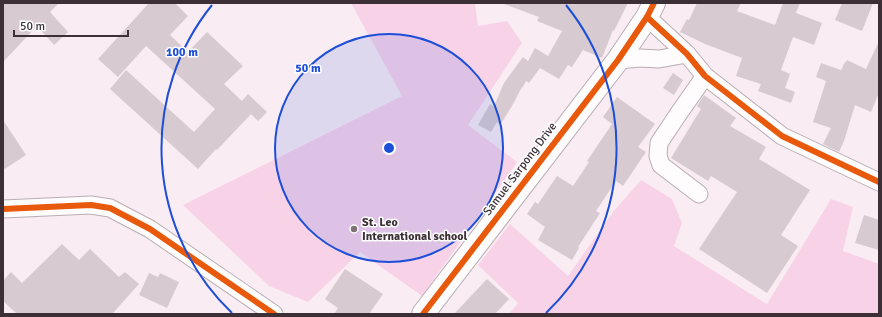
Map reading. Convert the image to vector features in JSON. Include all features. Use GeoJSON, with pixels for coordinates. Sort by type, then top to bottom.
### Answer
{"type":"FeatureCollection","features":[{"type":"Feature","properties":{"kind":"street","name":"Samuel Sarpong Drive"},"geometry":{"type":"LineString","coordinates":[[424,314],[618,60],[651,10]]}},
{"type":"Feature","properties":{"kind":"street"},"geometry":{"type":"LineString","coordinates":[[651,10],[705,76],[782,136],[879,182]]}},
{"type":"Feature","properties":{"kind":"street"},"geometry":{"type":"LineString","coordinates":[[618,60],[640,58],[659,59],[687,54]]}},
{"type":"Feature","properties":{"kind":"street"},"geometry":{"type":"LineString","coordinates":[[699,194],[661,164],[658,156],[660,143],[705,76]]}},
{"type":"Feature","properties":{"kind":"street"},"geometry":{"type":"LineString","coordinates":[[3,209],[91,205],[110,208],[150,229],[274,314]]}},
{"type":"Feature","properties":{"kind":"shaded area"},"geometry":{"type":"Polygon","coordinates":[[[351,3],[475,3],[478,26],[507,21],[522,43],[468,125],[517,162],[422,296],[360,252],[308,302],[269,286],[183,205],[402,96],[351,3]]]}},
{"type":"Feature","properties":{"kind":"shaded area"},"geometry":{"type":"Polygon","coordinates":[[[641,180],[672,199],[682,223],[674,246],[767,304],[831,199],[853,207],[843,251],[879,264],[879,314],[509,314],[518,303],[478,265],[510,224],[568,276],[613,212],[641,180]]]}},
{"type":"Feature","properties":{"kind":"building"},"geometry":{"type":"Polygon","coordinates":[[[3,3],[59,3],[50,12],[68,32],[54,45],[37,26],[3,62],[3,3]]]}},
{"type":"Feature","properties":{"kind":"building"},"geometry":{"type":"Polygon","coordinates":[[[149,3],[175,3],[188,16],[170,35],[188,52],[207,32],[243,66],[224,84],[242,101],[248,94],[267,112],[258,121],[251,114],[198,169],[110,89],[126,70],[194,132],[215,109],[146,46],[118,77],[98,59],[149,3]]]}},
{"type":"Feature","properties":{"kind":"building"},"geometry":{"type":"Polygon","coordinates":[[[504,3],[628,3],[614,31],[613,30],[602,58],[583,50],[572,67],[568,65],[559,79],[540,68],[529,83],[526,81],[500,125],[497,122],[491,132],[478,125],[490,104],[494,106],[504,83],[523,57],[528,61],[535,48],[548,56],[562,31],[537,21],[539,17],[504,3]]]}},
{"type":"Feature","properties":{"kind":"building"},"geometry":{"type":"Polygon","coordinates":[[[697,3],[741,3],[737,11],[775,25],[783,3],[800,3],[796,13],[822,23],[814,45],[793,37],[781,70],[790,74],[785,88],[795,92],[791,103],[758,91],[761,84],[736,76],[742,58],[705,44],[680,32],[687,19],[689,20],[697,3]]]}},
{"type":"Feature","properties":{"kind":"building"},"geometry":{"type":"Polygon","coordinates":[[[842,3],[873,3],[862,31],[835,20],[842,3]]]}},
{"type":"Feature","properties":{"kind":"building"},"geometry":{"type":"Polygon","coordinates":[[[879,41],[879,93],[871,112],[855,105],[839,152],[823,144],[831,128],[813,122],[826,81],[816,77],[821,63],[841,70],[847,60],[866,69],[879,41]]]}},
{"type":"Feature","properties":{"kind":"building"},"geometry":{"type":"Polygon","coordinates":[[[673,73],[683,80],[674,95],[663,88],[673,73]]]}},
{"type":"Feature","properties":{"kind":"building"},"geometry":{"type":"Polygon","coordinates":[[[704,95],[736,118],[730,126],[766,147],[759,159],[810,190],[781,235],[798,246],[767,293],[699,249],[737,192],[711,176],[708,181],[671,158],[701,109],[697,106],[704,95]]]}},
{"type":"Feature","properties":{"kind":"building"},"geometry":{"type":"Polygon","coordinates":[[[617,97],[655,124],[638,147],[646,152],[623,186],[616,181],[596,211],[600,213],[578,247],[579,248],[572,260],[538,240],[545,227],[527,214],[535,202],[538,204],[557,176],[573,186],[589,162],[587,161],[612,124],[603,117],[617,97]]]}},
{"type":"Feature","properties":{"kind":"building"},"geometry":{"type":"Polygon","coordinates":[[[3,120],[26,155],[3,170],[3,120]]]}},
{"type":"Feature","properties":{"kind":"building"},"geometry":{"type":"Polygon","coordinates":[[[864,215],[879,220],[879,250],[855,243],[864,215]]]}},
{"type":"Feature","properties":{"kind":"building"},"geometry":{"type":"Polygon","coordinates":[[[62,244],[79,260],[90,249],[119,277],[125,272],[139,284],[112,314],[17,314],[3,301],[3,281],[11,272],[22,283],[62,244]]]}},
{"type":"Feature","properties":{"kind":"building"},"geometry":{"type":"Polygon","coordinates":[[[345,269],[383,294],[369,314],[334,314],[338,308],[325,299],[345,269]]]}},
{"type":"Feature","properties":{"kind":"building"},"geometry":{"type":"Polygon","coordinates":[[[149,273],[158,277],[160,273],[179,282],[167,308],[139,295],[149,273]]]}},
{"type":"Feature","properties":{"kind":"building"},"geometry":{"type":"Polygon","coordinates":[[[487,279],[509,299],[495,314],[454,314],[487,279]]]}},
{"type":"Feature","properties":{"kind":"cycle path"},"geometry":{"type":"LineString","coordinates":[[423,314],[618,60],[647,17],[654,3]]}},
{"type":"Feature","properties":{"kind":"cycle path"},"geometry":{"type":"LineString","coordinates":[[647,17],[687,54],[705,76],[782,136],[879,182]]}},
{"type":"Feature","properties":{"kind":"cycle path"},"geometry":{"type":"LineString","coordinates":[[3,209],[91,205],[110,208],[150,229],[274,314]]}},
{"type":"Feature","properties":{"kind":"place","name":"St. Leo International school"},"geometry":{"type":"Point","coordinates":[354,229]}}]}
